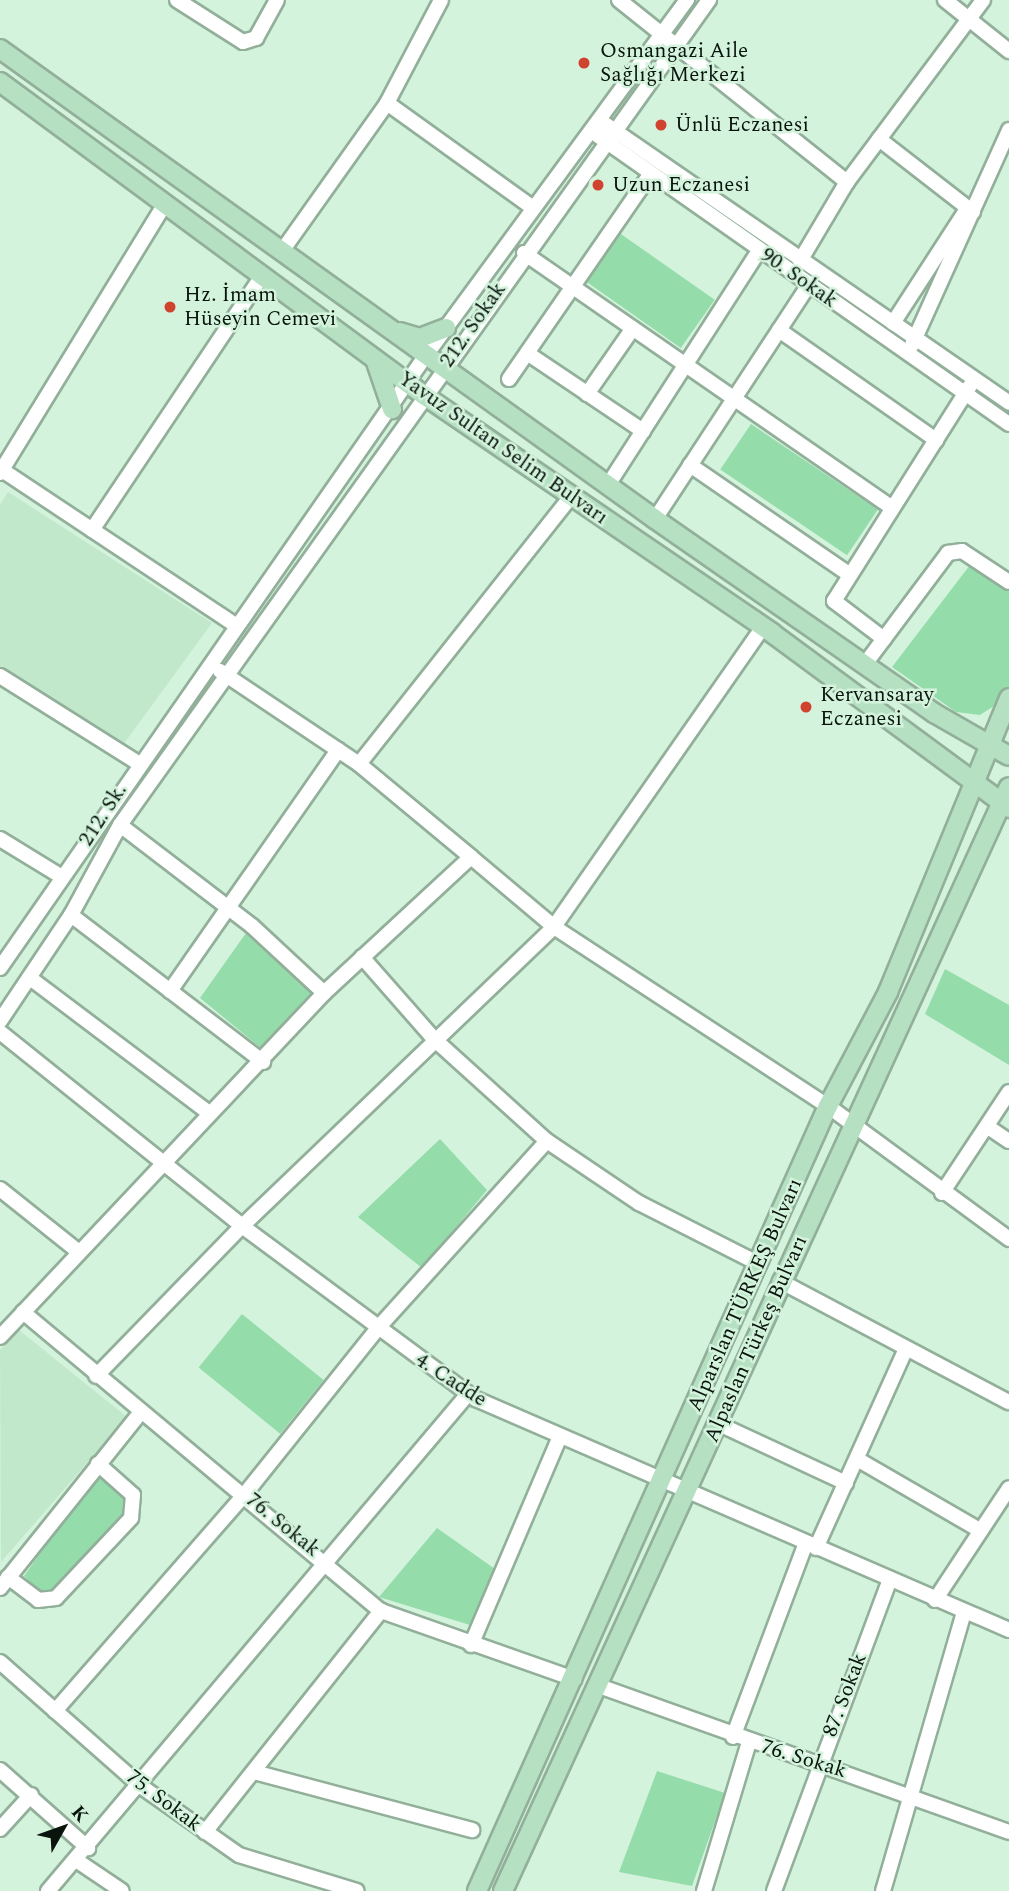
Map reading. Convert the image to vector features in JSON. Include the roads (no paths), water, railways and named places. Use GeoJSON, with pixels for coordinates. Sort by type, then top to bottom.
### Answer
{"type":"FeatureCollection","features":[{"type":"Feature","properties":{"kind":"main road","name":"Yavuz Sultan Selim Bulvarı"},"geometry":{"type":"LineString","coordinates":[[3,50],[655,519],[865,664],[1009,756]]}},
{"type":"Feature","properties":{"kind":"main road","name":"Yavuz Sultan Selim Bulvarı"},"geometry":{"type":"LineString","coordinates":[[0,82],[425,396],[763,627],[975,786],[1007,799]]}},
{"type":"Feature","properties":{"kind":"main road"},"geometry":{"type":"LineString","coordinates":[[164,205],[182,180]]}},
{"type":"Feature","properties":{"kind":"main road"},"geometry":{"type":"LineString","coordinates":[[389,328],[420,338],[446,328]]}},
{"type":"Feature","properties":{"kind":"main road"},"geometry":{"type":"LineString","coordinates":[[375,359],[392,409]]}},
{"type":"Feature","properties":{"kind":"main road","name":"Alparslan TÜRKEŞ Bulvarı"},"geometry":{"type":"LineString","coordinates":[[477,1891],[664,1479],[828,1106],[888,992],[975,786],[987,743],[1009,698]]}},
{"type":"Feature","properties":{"kind":"main road","name":"Alpaslan Türkeş Bulvarı"},"geometry":{"type":"LineString","coordinates":[[503,1891],[687,1490],[720,1425],[780,1282],[851,1126],[1007,799]]}},
{"type":"Feature","properties":{"kind":"street"},"geometry":{"type":"LineString","coordinates":[[186,2],[243,41],[256,37],[277,0]]}},
{"type":"Feature","properties":{"kind":"street"},"geometry":{"type":"LineString","coordinates":[[282,251],[387,103],[441,0]]}},
{"type":"Feature","properties":{"kind":"street"},"geometry":{"type":"LineString","coordinates":[[619,0],[673,46],[847,182]]}},
{"type":"Feature","properties":{"kind":"street","name":"212. Sk."},"geometry":{"type":"LineString","coordinates":[[0,968],[138,762],[392,409],[426,355],[687,0]]}},
{"type":"Feature","properties":{"kind":"street","name":"212. Sokak"},"geometry":{"type":"LineString","coordinates":[[0,1021],[71,915],[120,825],[443,367],[673,46],[709,0]]}},
{"type":"Feature","properties":{"kind":"street"},"geometry":{"type":"LineString","coordinates":[[945,0],[1009,51]]}},
{"type":"Feature","properties":{"kind":"street"},"geometry":{"type":"LineString","coordinates":[[800,261],[847,182],[983,0]]}},
{"type":"Feature","properties":{"kind":"street"},"geometry":{"type":"LineString","coordinates":[[387,103],[533,208]]}},
{"type":"Feature","properties":{"kind":"street","name":"90. Sokak"},"geometry":{"type":"LineString","coordinates":[[594,125],[1009,403]]}},
{"type":"Feature","properties":{"kind":"street","name":"90. Sokak"},"geometry":{"type":"LineString","coordinates":[[609,135],[651,173],[1009,424]]}},
{"type":"Feature","properties":{"kind":"street"},"geometry":{"type":"LineString","coordinates":[[907,354],[970,210],[1008,136]]}},
{"type":"Feature","properties":{"kind":"street"},"geometry":{"type":"LineString","coordinates":[[879,139],[970,210]]}},
{"type":"Feature","properties":{"kind":"street"},"geometry":{"type":"LineString","coordinates":[[509,379],[651,173]]}},
{"type":"Feature","properties":{"kind":"street"},"geometry":{"type":"LineString","coordinates":[[164,205],[1,471],[237,626]]}},
{"type":"Feature","properties":{"kind":"street"},"geometry":{"type":"LineString","coordinates":[[892,323],[970,210]]}},
{"type":"Feature","properties":{"kind":"street"},"geometry":{"type":"LineString","coordinates":[[608,485],[759,251]]}},
{"type":"Feature","properties":{"kind":"street"},"geometry":{"type":"LineString","coordinates":[[524,254],[892,508]]}},
{"type":"Feature","properties":{"kind":"street"},"geometry":{"type":"LineString","coordinates":[[92,530],[262,276]]}},
{"type":"Feature","properties":{"kind":"street"},"geometry":{"type":"LineString","coordinates":[[655,519],[809,285]]}},
{"type":"Feature","properties":{"kind":"street"},"geometry":{"type":"LineString","coordinates":[[587,394],[633,328]]}},
{"type":"Feature","properties":{"kind":"street"},"geometry":{"type":"LineString","coordinates":[[779,330],[936,440]]}},
{"type":"Feature","properties":{"kind":"street"},"geometry":{"type":"LineString","coordinates":[[527,353],[643,431]]}},
{"type":"Feature","properties":{"kind":"street"},"geometry":{"type":"LineString","coordinates":[[884,639],[834,601],[975,379]]}},
{"type":"Feature","properties":{"kind":"street"},"geometry":{"type":"LineString","coordinates":[[690,465],[850,575]]}},
{"type":"Feature","properties":{"kind":"street"},"geometry":{"type":"LineString","coordinates":[[359,764],[572,495]]}},
{"type":"Feature","properties":{"kind":"street"},"geometry":{"type":"LineString","coordinates":[[865,664],[947,553],[962,551],[1009,582]]}},
{"type":"Feature","properties":{"kind":"street"},"geometry":{"type":"LineString","coordinates":[[96,1376],[242,1226],[434,1039],[554,927],[763,627]]}},
{"type":"Feature","properties":{"kind":"street"},"geometry":{"type":"LineString","coordinates":[[210,665],[359,764],[554,927],[828,1106],[942,1193],[1009,1239]]}},
{"type":"Feature","properties":{"kind":"street"},"geometry":{"type":"LineString","coordinates":[[0,676],[138,762]]}},
{"type":"Feature","properties":{"kind":"street"},"geometry":{"type":"LineString","coordinates":[[170,991],[338,750]]}},
{"type":"Feature","properties":{"kind":"street"},"geometry":{"type":"LineString","coordinates":[[120,825],[228,908],[324,993]]}},
{"type":"Feature","properties":{"kind":"street"},"geometry":{"type":"LineString","coordinates":[[0,839],[62,877]]}},
{"type":"Feature","properties":{"kind":"street"},"geometry":{"type":"LineString","coordinates":[[0,1337],[161,1160],[263,1062],[324,993],[471,857]]}},
{"type":"Feature","properties":{"kind":"street"},"geometry":{"type":"LineString","coordinates":[[71,915],[263,1062]]}},
{"type":"Feature","properties":{"kind":"street"},"geometry":{"type":"LineString","coordinates":[[362,957],[434,1039],[547,1141],[639,1203],[759,1264]]}},
{"type":"Feature","properties":{"kind":"street"},"geometry":{"type":"LineString","coordinates":[[30,978],[209,1113]]}},
{"type":"Feature","properties":{"kind":"street","name":"4. Cadde"},"geometry":{"type":"LineString","coordinates":[[0,1032],[242,1226],[377,1329],[468,1394],[964,1613],[1009,1630]]}},
{"type":"Feature","properties":{"kind":"street"},"geometry":{"type":"LineString","coordinates":[[942,1193],[1009,1092]]}},
{"type":"Feature","properties":{"kind":"street"},"geometry":{"type":"LineString","coordinates":[[988,1127],[1009,1141]]}},
{"type":"Feature","properties":{"kind":"street"},"geometry":{"type":"LineString","coordinates":[[55,1712],[245,1494],[377,1329],[547,1141]]}},
{"type":"Feature","properties":{"kind":"street"},"geometry":{"type":"LineString","coordinates":[[0,1189],[79,1252]]}},
{"type":"Feature","properties":{"kind":"street"},"geometry":{"type":"LineString","coordinates":[[780,1282],[1009,1402]]}},
{"type":"Feature","properties":{"kind":"street","name":"76. Sokak"},"geometry":{"type":"LineString","coordinates":[[23,1312],[140,1413],[328,1562],[381,1611],[471,1646],[574,1679]]}},
{"type":"Feature","properties":{"kind":"street"},"geometry":{"type":"LineString","coordinates":[[733,1737],[811,1546],[846,1483],[906,1349]]}},
{"type":"Feature","properties":{"kind":"street"},"geometry":{"type":"LineString","coordinates":[[48,1891],[142,1787],[468,1394]]}},
{"type":"Feature","properties":{"kind":"street"},"geometry":{"type":"LineString","coordinates":[[98,1464],[133,1495],[131,1518],[56,1598],[38,1600],[4,1582],[98,1464],[140,1413]]}},
{"type":"Feature","properties":{"kind":"street"},"geometry":{"type":"LineString","coordinates":[[720,1425],[846,1483]]}},
{"type":"Feature","properties":{"kind":"street"},"geometry":{"type":"LineString","coordinates":[[471,1646],[560,1436]]}},
{"type":"Feature","properties":{"kind":"street"},"geometry":{"type":"LineString","coordinates":[[857,1459],[981,1531]]}},
{"type":"Feature","properties":{"kind":"street"},"geometry":{"type":"LineString","coordinates":[[935,1600],[1009,1488]]}},
{"type":"Feature","properties":{"kind":"street","name":"87. Sokak"},"geometry":{"type":"LineString","coordinates":[[774,1891],[819,1762],[890,1579]]}},
{"type":"Feature","properties":{"kind":"street"},"geometry":{"type":"LineString","coordinates":[[205,1832],[381,1611]]}},
{"type":"Feature","properties":{"kind":"street"},"geometry":{"type":"LineString","coordinates":[[883,1891],[964,1613]]}},
{"type":"Feature","properties":{"kind":"street","name":"75. Sokak"},"geometry":{"type":"LineString","coordinates":[[0,1662],[142,1787],[239,1855],[357,1891]]}},
{"type":"Feature","properties":{"kind":"street","name":"76. Sokak"},"geometry":{"type":"LineString","coordinates":[[598,1686],[733,1737],[819,1762],[1009,1832]]}},
{"type":"Feature","properties":{"kind":"street"},"geometry":{"type":"LineString","coordinates":[[704,1891],[749,1742]]}},
{"type":"Feature","properties":{"kind":"street"},"geometry":{"type":"LineString","coordinates":[[0,1770],[88,1847]]}},
{"type":"Feature","properties":{"kind":"street"},"geometry":{"type":"LineString","coordinates":[[254,1772],[472,1830]]}},
{"type":"Feature","properties":{"kind":"street"},"geometry":{"type":"LineString","coordinates":[[0,1829],[30,1795]]}},
{"type":"Feature","properties":{"kind":"street"},"geometry":{"type":"LineString","coordinates":[[76,1860],[122,1891]]}},
{"type":"Feature","properties":{"kind":"place","name":"Osmangazi Aile Sağlığı Merkezi"},"geometry":{"type":"Point","coordinates":[584,63]}},
{"type":"Feature","properties":{"kind":"place","name":"Ünlü Eczanesi"},"geometry":{"type":"Point","coordinates":[661,125]}},
{"type":"Feature","properties":{"kind":"place","name":"Uzun Eczanesi"},"geometry":{"type":"Point","coordinates":[598,185]}},
{"type":"Feature","properties":{"kind":"place","name":"Hz. İmam Hüseyin Cemevi"},"geometry":{"type":"Point","coordinates":[170,307]}},
{"type":"Feature","properties":{"kind":"place","name":"Kervansaray Eczanesi"},"geometry":{"type":"Point","coordinates":[806,707]}}]}
